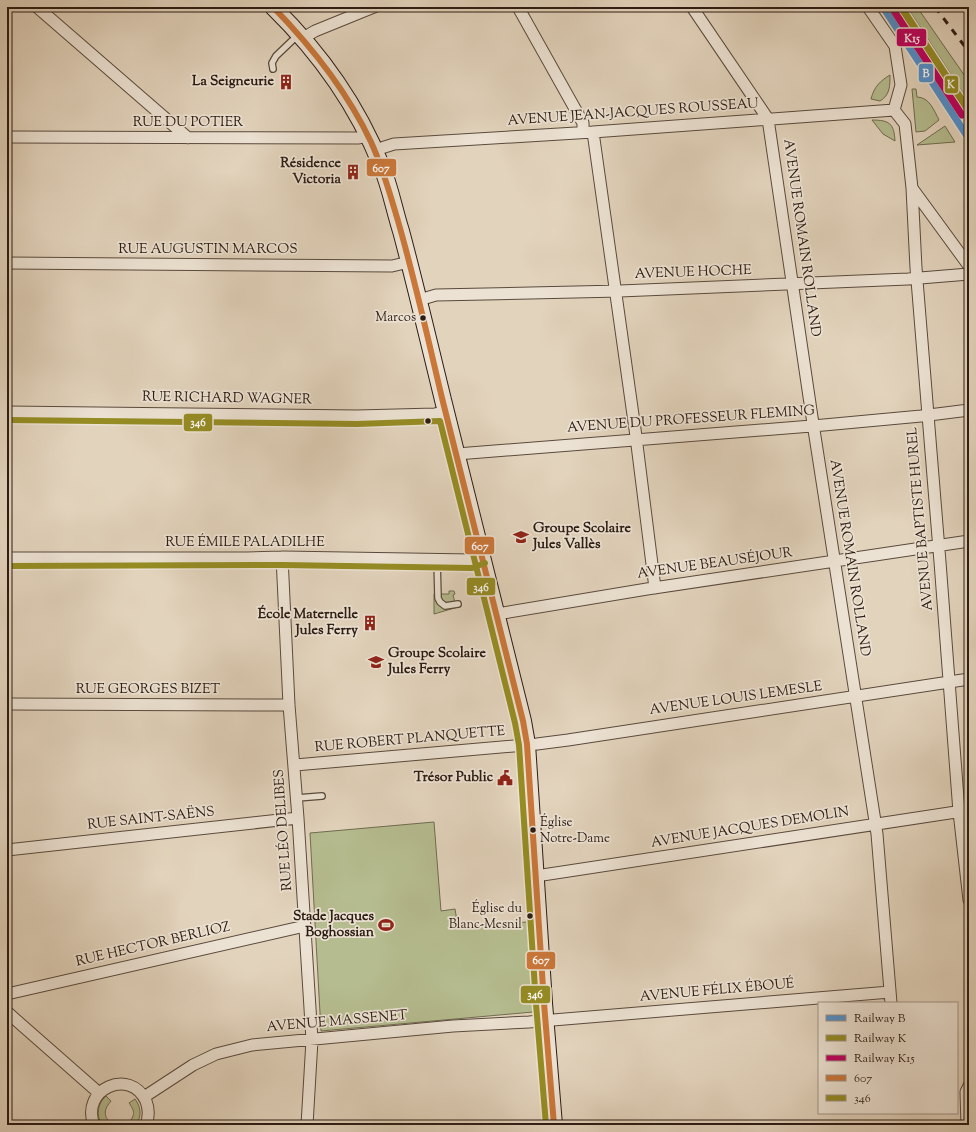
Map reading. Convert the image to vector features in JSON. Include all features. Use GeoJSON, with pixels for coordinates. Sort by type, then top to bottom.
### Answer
{"type":"FeatureCollection","features":[{"type":"Feature","properties":{"kind":"main road"},"geometry":{"type":"LineString","coordinates":[[273,7],[301,36],[340,86],[371,143],[384,173],[419,300],[497,614],[523,721],[527,744],[554,1125]]}},
{"type":"Feature","properties":{"kind":"street"},"geometry":{"type":"LineString","coordinates":[[37,7],[188,138]]}},
{"type":"Feature","properties":{"kind":"street"},"geometry":{"type":"LineString","coordinates":[[301,36],[315,32],[374,7]]}},
{"type":"Feature","properties":{"kind":"street"},"geometry":{"type":"LineString","coordinates":[[518,7],[588,132],[616,291],[655,588]]}},
{"type":"Feature","properties":{"kind":"street"},"geometry":{"type":"LineString","coordinates":[[692,7],[768,119]]}},
{"type":"Feature","properties":{"kind":"street"},"geometry":{"type":"LineString","coordinates":[[868,7],[895,46],[901,85],[894,110]]}},
{"type":"Feature","properties":{"kind":"street","name":"AVENUE JEAN-JACQUES ROUSSEAU"},"geometry":{"type":"LineString","coordinates":[[371,143],[394,144],[588,132],[894,110]]}},
{"type":"Feature","properties":{"kind":"street","name":"AVENUE BAPTISTE HUREL"},"geometry":{"type":"LineString","coordinates":[[894,110],[905,124],[907,135],[912,188],[916,279],[950,682],[964,811],[969,900]]}},
{"type":"Feature","properties":{"kind":"street","name":"AVENUE ROMAIN ROLLAND"},"geometry":{"type":"LineString","coordinates":[[768,119],[875,824],[891,997]]}},
{"type":"Feature","properties":{"kind":"street","name":"RUE DU POTIER"},"geometry":{"type":"LineString","coordinates":[[7,137],[359,138],[371,143]]}},
{"type":"Feature","properties":{"kind":"street"},"geometry":{"type":"LineString","coordinates":[[912,188],[969,266]]}},
{"type":"Feature","properties":{"kind":"street","name":"RUE AUGUSTIN MARCOS"},"geometry":{"type":"LineString","coordinates":[[7,263],[392,266],[409,262]]}},
{"type":"Feature","properties":{"kind":"street","name":"AVENUE HOCHE"},"geometry":{"type":"LineString","coordinates":[[419,300],[436,295],[616,291],[916,279],[969,274]]}},
{"type":"Feature","properties":{"kind":"street","name":"AVENUE DU PROFESSEUR FLEMING"},"geometry":{"type":"LineString","coordinates":[[457,454],[814,426],[928,416],[969,410]]}},
{"type":"Feature","properties":{"kind":"street","name":"RUE RICHARD WAGNER"},"geometry":{"type":"LineString","coordinates":[[7,412],[356,416],[435,414],[446,412]]}},
{"type":"Feature","properties":{"kind":"street","name":"AVENUE BEAUSÉJOUR"},"geometry":{"type":"LineString","coordinates":[[497,614],[655,588],[969,541]]}},
{"type":"Feature","properties":{"kind":"street","name":"RUE ÉMILE PALADILHE"},"geometry":{"type":"LineString","coordinates":[[7,558],[282,557],[472,560],[482,556]]}},
{"type":"Feature","properties":{"kind":"street","name":"RUE LÉO DELIBES"},"geometry":{"type":"LineString","coordinates":[[282,557],[289,705],[295,765],[312,1040],[307,1125]]}},
{"type":"Feature","properties":{"kind":"street","name":"AVENUE LOUIS LEMESLE"},"geometry":{"type":"LineString","coordinates":[[527,744],[568,740],[969,679]]}},
{"type":"Feature","properties":{"kind":"street","name":"RUE GEORGES BIZET"},"geometry":{"type":"LineString","coordinates":[[7,704],[289,705]]}},
{"type":"Feature","properties":{"kind":"street","name":"RUE ROBERT PLANQUETTE"},"geometry":{"type":"LineString","coordinates":[[295,765],[527,744]]}},
{"type":"Feature","properties":{"kind":"street","name":"AVENUE JACQUES DEMOLIN"},"geometry":{"type":"LineString","coordinates":[[536,876],[964,811]]}},
{"type":"Feature","properties":{"kind":"street","name":"RUE SAINT-SAËNS"},"geometry":{"type":"LineString","coordinates":[[7,850],[298,818]]}},
{"type":"Feature","properties":{"kind":"street","name":"RUE HECTOR BERLIOZ"},"geometry":{"type":"LineString","coordinates":[[7,994],[305,926]]}},
{"type":"Feature","properties":{"kind":"street","name":"AVENUE FÉLIX ÉBOUÉ"},"geometry":{"type":"LineString","coordinates":[[546,1020],[891,997]]}},
{"type":"Feature","properties":{"kind":"street"},"geometry":{"type":"LineString","coordinates":[[7,1012],[99,1093]]}},
{"type":"Feature","properties":{"kind":"street","name":"AVENUE MASSENET"},"geometry":{"type":"LineString","coordinates":[[144,1097],[193,1065],[216,1054],[252,1045],[453,1026],[546,1020]]}},
{"type":"Feature","properties":{"kind":"street"},"geometry":{"type":"LineString","coordinates":[[94,1125],[91,1110],[94,1100],[99,1093],[110,1086],[117,1084],[125,1084],[132,1087],[144,1097],[148,1109],[146,1125]]}},
{"type":"Feature","properties":{"kind":"street"},"geometry":{"type":"LineString","coordinates":[[964,1089],[967,1125]]}},
{"type":"Feature","properties":{"kind":"lane"},"geometry":{"type":"LineString","coordinates":[[273,69],[272,62],[276,56],[301,36]]}},
{"type":"Feature","properties":{"kind":"lane"},"geometry":{"type":"LineString","coordinates":[[437,559],[438,598],[445,606],[458,604]]}},
{"type":"Feature","properties":{"kind":"lane"},"geometry":{"type":"LineString","coordinates":[[297,798],[322,796]]}},
{"type":"Feature","properties":{"kind":"green space"},"geometry":{"type":"Polygon","coordinates":[[[907,7],[917,7],[969,82],[969,102],[907,7]]]}},
{"type":"Feature","properties":{"kind":"green space"},"geometry":{"type":"Polygon","coordinates":[[[890,75],[888,93],[886,96],[880,101],[871,99],[878,85],[890,75]]]}},
{"type":"Feature","properties":{"kind":"green space"},"geometry":{"type":"Polygon","coordinates":[[[912,89],[916,89],[917,97],[925,99],[931,105],[939,120],[925,131],[916,132],[912,89]]]}},
{"type":"Feature","properties":{"kind":"green space"},"geometry":{"type":"Polygon","coordinates":[[[872,120],[883,121],[890,124],[894,131],[895,141],[883,134],[872,120]]]}},
{"type":"Feature","properties":{"kind":"green space"},"geometry":{"type":"Polygon","coordinates":[[[945,126],[955,142],[917,145],[945,126]]]}},
{"type":"Feature","properties":{"kind":"green space"},"geometry":{"type":"Polygon","coordinates":[[[449,591],[454,591],[455,594],[453,595],[455,603],[457,603],[458,607],[434,614],[434,594],[449,594],[449,591]]]}},
{"type":"Feature","properties":{"kind":"green space","name":"Stade Jacques Boghossian"},"geometry":{"type":"Polygon","coordinates":[[[434,822],[441,911],[455,909],[458,927],[527,922],[533,1012],[321,1031],[310,833],[434,822]]]}},
{"type":"Feature","properties":{"kind":"green space"},"geometry":{"type":"Polygon","coordinates":[[[106,1096],[111,1101],[105,1112],[105,1115],[110,1123],[109,1125],[102,1125],[98,1110],[101,1102],[106,1096]]]}},
{"type":"Feature","properties":{"kind":"green space"},"geometry":{"type":"Polygon","coordinates":[[[135,1099],[140,1108],[140,1115],[136,1125],[128,1125],[134,1112],[129,1103],[135,1099]]]}},
{"type":"Feature","properties":{"kind":"railway"},"geometry":{"type":"LineString","coordinates":[[935,7],[969,52]]}},
{"type":"Feature","properties":{"kind":"rail line","name":"B"},"geometry":{"type":"LineString","coordinates":[[883,7],[969,139]]}},
{"type":"Feature","properties":{"kind":"rail line","name":"K"},"geometry":{"type":"LineString","coordinates":[[901,7],[969,111]]}},
{"type":"Feature","properties":{"kind":"rail line","name":"K15"},"geometry":{"type":"LineString","coordinates":[[894,11],[962,115]]}},
{"type":"Feature","properties":{"kind":"transit line","name":"607"},"geometry":{"type":"LineString","coordinates":[[273,7],[328,70],[351,105],[371,142],[386,181],[416,287],[442,398],[523,721],[527,744],[544,1003],[554,1125]]}},
{"type":"Feature","properties":{"kind":"transit line","name":"346"},"geometry":{"type":"LineString","coordinates":[[7,420],[357,424],[440,421],[515,723],[519,745],[536,1004],[546,1125]]}},
{"type":"Feature","properties":{"kind":"transit line","name":"346"},"geometry":{"type":"LineString","coordinates":[[7,566],[282,565],[472,568],[485,563]]}},
{"type":"Feature","properties":{"kind":"place","name":"La Seigneurie"},"geometry":{"type":"Point","coordinates":[286,82]}},
{"type":"Feature","properties":{"kind":"place","name":"Résidence Victoria"},"geometry":{"type":"Point","coordinates":[353,172]}},
{"type":"Feature","properties":{"kind":"place","name":"Marcos"},"geometry":{"type":"Point","coordinates":[423,318]}},
{"type":"Feature","properties":{"kind":"place","name":"Groupe Scolaire Jules Vallès"},"geometry":{"type":"Point","coordinates":[521,537]}},
{"type":"Feature","properties":{"kind":"place","name":"École Maternelle Jules Ferry"},"geometry":{"type":"Point","coordinates":[370,623]}},
{"type":"Feature","properties":{"kind":"place","name":"Groupe Scolaire Jules Ferry"},"geometry":{"type":"Point","coordinates":[376,662]}},
{"type":"Feature","properties":{"kind":"place","name":"Trésor Public"},"geometry":{"type":"Point","coordinates":[505,778]}},
{"type":"Feature","properties":{"kind":"place","name":"Église Notre-Dame"},"geometry":{"type":"Point","coordinates":[533,830]}},
{"type":"Feature","properties":{"kind":"place","name":"Église du Blanc-Mesnil"},"geometry":{"type":"Point","coordinates":[530,916]}},
{"type":"Feature","properties":{"kind":"place","name":"Stade Jacques Boghossian"},"geometry":{"type":"Point","coordinates":[386,925]}}]}
